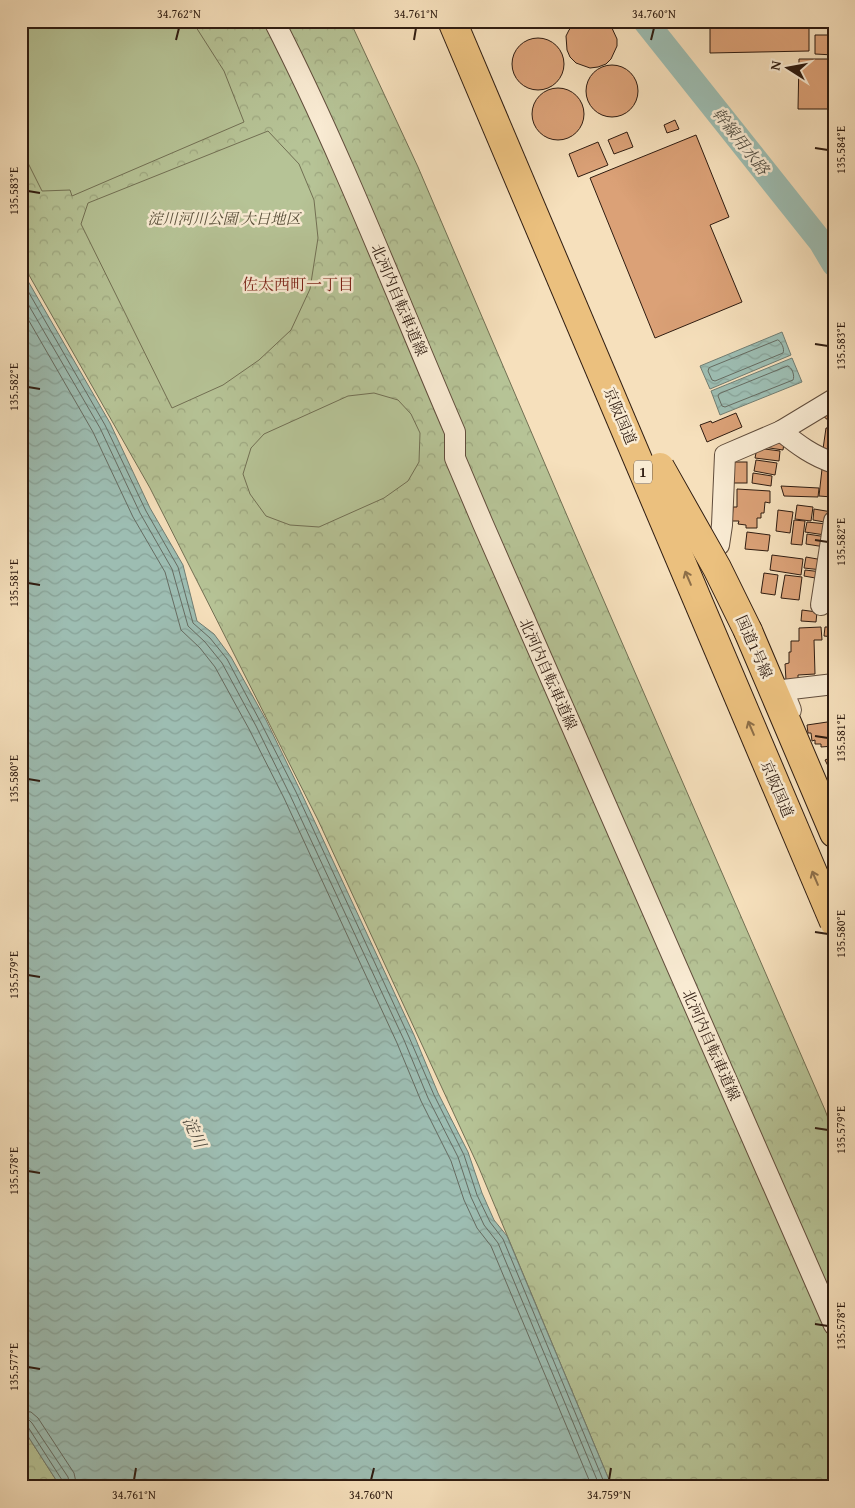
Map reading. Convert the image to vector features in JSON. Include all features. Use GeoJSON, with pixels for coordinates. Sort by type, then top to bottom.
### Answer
{"type":"FeatureCollection","features":[{"type":"Feature","properties":{"kind":"highway","name":"京阪国道"},"geometry":{"type":"LineString","coordinates":[[452,21],[834,922]]}},
{"type":"Feature","properties":{"kind":"highway","name":"京阪国道"},"geometry":{"type":"LineString","coordinates":[[472,21],[834,876]]}},
{"type":"Feature","properties":{"kind":"highway","name":"国道1号線"},"geometry":{"type":"LineString","coordinates":[[660,467],[717,568],[748,631],[834,834]]}},
{"type":"Feature","properties":{"kind":"street","name":"北河内自転車道線"},"geometry":{"type":"LineString","coordinates":[[274,21],[333,144],[455,432],[455,458],[482,524],[834,1325]]}},
{"type":"Feature","properties":{"kind":"street"},"geometry":{"type":"LineString","coordinates":[[438,21],[624,456],[719,545],[834,809]]}},
{"type":"Feature","properties":{"kind":"street"},"geometry":{"type":"LineString","coordinates":[[719,545],[722,524],[725,454],[782,431],[834,399]]}},
{"type":"Feature","properties":{"kind":"street"},"geometry":{"type":"LineString","coordinates":[[782,431],[799,447],[821,459],[834,463]]}},
{"type":"Feature","properties":{"kind":"street"},"geometry":{"type":"LineString","coordinates":[[821,605],[830,574],[834,521]]}},
{"type":"Feature","properties":{"kind":"street"},"geometry":{"type":"LineString","coordinates":[[783,690],[834,684]]}},
{"type":"Feature","properties":{"kind":"green space","name":"淀川河川公園 大日地区"},"geometry":{"type":"Polygon","coordinates":[[[21,21],[350,21],[418,167],[834,1134],[834,1487],[612,1487],[479,1168],[318,820],[150,488],[21,261],[21,21]]]}},
{"type":"Feature","properties":{"kind":"green space"},"geometry":{"type":"Polygon","coordinates":[[[21,21],[190,21],[194,24],[224,71],[244,122],[72,196],[70,190],[42,191],[21,149],[21,21]]]}},
{"type":"Feature","properties":{"kind":"green space"},"geometry":{"type":"Polygon","coordinates":[[[268,131],[299,164],[314,200],[318,238],[310,289],[291,330],[259,360],[223,385],[172,408],[81,224],[88,203],[268,131]]]}},
{"type":"Feature","properties":{"kind":"green space"},"geometry":{"type":"Polygon","coordinates":[[[374,393],[398,400],[411,414],[420,433],[419,462],[408,481],[384,498],[319,527],[290,525],[266,516],[250,494],[243,474],[251,448],[264,434],[348,396],[374,393]]]}},
{"type":"Feature","properties":{"kind":"green space"},"geometry":{"type":"Polygon","coordinates":[[[21,1416],[24,1430],[59,1487],[21,1487],[21,1416]]]}},
{"type":"Feature","properties":{"kind":"water","name":"淀川"},"geometry":{"type":"Polygon","coordinates":[[[21,269],[110,423],[150,508],[183,565],[197,621],[214,634],[231,657],[266,720],[300,790],[414,1035],[438,1093],[468,1152],[482,1193],[494,1220],[507,1236],[612,1487],[59,1487],[24,1430],[21,1416],[21,269]]]}},
{"type":"Feature","properties":{"kind":"water"},"geometry":{"type":"Polygon","coordinates":[[[782,332],[791,355],[710,389],[700,366],[782,332]]]}},
{"type":"Feature","properties":{"kind":"water"},"geometry":{"type":"Polygon","coordinates":[[[792,358],[802,382],[720,415],[711,391],[792,358]]]}},
{"type":"Feature","properties":{"kind":"building"},"geometry":{"type":"Polygon","coordinates":[[[577,21],[606,21],[611,26],[617,39],[617,46],[611,59],[606,64],[590,68],[576,63],[570,57],[567,50],[566,36],[577,21]]]}},
{"type":"Feature","properties":{"kind":"building"},"geometry":{"type":"Polygon","coordinates":[[[710,21],[809,21],[809,51],[710,53],[710,21]]]}},
{"type":"Feature","properties":{"kind":"building"},"geometry":{"type":"Polygon","coordinates":[[[815,35],[834,35],[834,55],[815,54],[815,35]]]}},
{"type":"Feature","properties":{"kind":"building"},"geometry":{"type":"Polygon","coordinates":[[[538,38],[548,40],[556,46],[562,54],[564,64],[562,74],[556,82],[548,88],[538,90],[528,88],[520,82],[514,74],[512,64],[514,54],[520,46],[528,40],[538,38]]]}},
{"type":"Feature","properties":{"kind":"building"},"geometry":{"type":"Polygon","coordinates":[[[799,59],[834,59],[833,109],[798,109],[799,59]]]}},
{"type":"Feature","properties":{"kind":"building"},"geometry":{"type":"Polygon","coordinates":[[[612,65],[622,67],[630,73],[636,81],[638,91],[636,101],[630,109],[622,115],[612,117],[602,115],[594,109],[588,101],[586,91],[588,81],[594,73],[602,67],[612,65]]]}},
{"type":"Feature","properties":{"kind":"building"},"geometry":{"type":"Polygon","coordinates":[[[558,88],[568,90],[576,96],[582,104],[584,114],[582,124],[576,132],[568,138],[558,140],[548,138],[540,132],[534,124],[532,114],[534,104],[540,96],[548,90],[558,88]]]}},
{"type":"Feature","properties":{"kind":"building"},"geometry":{"type":"Polygon","coordinates":[[[675,120],[679,129],[667,133],[664,125],[675,120]]]}},
{"type":"Feature","properties":{"kind":"building"},"geometry":{"type":"Polygon","coordinates":[[[627,132],[633,147],[614,154],[608,140],[627,132]]]}},
{"type":"Feature","properties":{"kind":"building"},"geometry":{"type":"Polygon","coordinates":[[[696,135],[729,217],[710,225],[742,302],[655,338],[590,178],[696,135]]]}},
{"type":"Feature","properties":{"kind":"building"},"geometry":{"type":"Polygon","coordinates":[[[598,142],[608,165],[578,177],[569,154],[598,142]]]}},
{"type":"Feature","properties":{"kind":"building"},"geometry":{"type":"Polygon","coordinates":[[[830,408],[834,411],[834,425],[823,416],[830,408]]]}},
{"type":"Feature","properties":{"kind":"building"},"geometry":{"type":"Polygon","coordinates":[[[736,413],[742,427],[707,442],[700,425],[711,421],[712,423],[736,413]]]}},
{"type":"Feature","properties":{"kind":"building"},"geometry":{"type":"Polygon","coordinates":[[[826,428],[832,428],[834,432],[833,451],[823,449],[826,428]]]}},
{"type":"Feature","properties":{"kind":"building"},"geometry":{"type":"Polygon","coordinates":[[[773,441],[784,443],[783,450],[763,447],[773,441]]]}},
{"type":"Feature","properties":{"kind":"building"},"geometry":{"type":"Polygon","coordinates":[[[757,448],[780,451],[779,461],[755,458],[757,448]]]}},
{"type":"Feature","properties":{"kind":"building"},"geometry":{"type":"Polygon","coordinates":[[[756,460],[777,463],[775,475],[754,471],[756,460]]]}},
{"type":"Feature","properties":{"kind":"building"},"geometry":{"type":"Polygon","coordinates":[[[732,462],[747,462],[747,483],[732,483],[732,462]]]}},
{"type":"Feature","properties":{"kind":"building"},"geometry":{"type":"Polygon","coordinates":[[[822,469],[834,470],[832,497],[819,496],[822,469]]]}},
{"type":"Feature","properties":{"kind":"building"},"geometry":{"type":"Polygon","coordinates":[[[753,473],[772,476],[771,486],[752,483],[753,473]]]}},
{"type":"Feature","properties":{"kind":"building"},"geometry":{"type":"Polygon","coordinates":[[[781,486],[819,488],[818,497],[784,496],[781,486]]]}},
{"type":"Feature","properties":{"kind":"building"},"geometry":{"type":"Polygon","coordinates":[[[737,489],[770,491],[770,503],[765,502],[764,513],[761,513],[761,518],[757,518],[757,528],[746,528],[746,525],[738,524],[739,521],[732,521],[733,507],[737,507],[737,489]]]}},
{"type":"Feature","properties":{"kind":"building"},"geometry":{"type":"Polygon","coordinates":[[[797,505],[813,507],[811,521],[795,519],[797,505]]]}},
{"type":"Feature","properties":{"kind":"building"},"geometry":{"type":"Polygon","coordinates":[[[814,509],[832,512],[830,523],[813,520],[814,509]]]}},
{"type":"Feature","properties":{"kind":"building"},"geometry":{"type":"Polygon","coordinates":[[[778,510],[793,512],[790,533],[776,531],[778,510]]]}},
{"type":"Feature","properties":{"kind":"building"},"geometry":{"type":"Polygon","coordinates":[[[794,520],[805,521],[802,545],[791,544],[794,520]]]}},
{"type":"Feature","properties":{"kind":"building"},"geometry":{"type":"Polygon","coordinates":[[[807,522],[827,524],[825,535],[805,532],[807,522]]]}},
{"type":"Feature","properties":{"kind":"building"},"geometry":{"type":"Polygon","coordinates":[[[747,532],[770,535],[768,551],[745,549],[747,532]]]}},
{"type":"Feature","properties":{"kind":"building"},"geometry":{"type":"Polygon","coordinates":[[[807,534],[827,537],[825,547],[806,544],[807,534]]]}},
{"type":"Feature","properties":{"kind":"building"},"geometry":{"type":"Polygon","coordinates":[[[772,555],[803,559],[801,575],[770,570],[772,555]]]}},
{"type":"Feature","properties":{"kind":"building"},"geometry":{"type":"Polygon","coordinates":[[[806,557],[823,560],[822,570],[804,568],[806,557]]]}},
{"type":"Feature","properties":{"kind":"building"},"geometry":{"type":"Polygon","coordinates":[[[805,570],[822,572],[821,579],[804,576],[805,570]]]}},
{"type":"Feature","properties":{"kind":"building"},"geometry":{"type":"Polygon","coordinates":[[[764,573],[778,575],[775,595],[761,593],[764,573]]]}},
{"type":"Feature","properties":{"kind":"building"},"geometry":{"type":"Polygon","coordinates":[[[785,575],[802,577],[799,600],[781,598],[785,575]]]}},
{"type":"Feature","properties":{"kind":"building"},"geometry":{"type":"Polygon","coordinates":[[[831,581],[834,581],[834,637],[824,636],[825,627],[828,627],[831,581]]]}},
{"type":"Feature","properties":{"kind":"building"},"geometry":{"type":"Polygon","coordinates":[[[802,610],[817,612],[816,622],[801,621],[802,610]]]}},
{"type":"Feature","properties":{"kind":"building"},"geometry":{"type":"Polygon","coordinates":[[[821,627],[822,640],[814,640],[815,674],[798,675],[798,680],[786,680],[785,664],[789,663],[791,641],[799,641],[799,628],[821,627]]]}},
{"type":"Feature","properties":{"kind":"building"},"geometry":{"type":"Polygon","coordinates":[[[828,691],[834,691],[834,718],[831,718],[828,691]]]}},
{"type":"Feature","properties":{"kind":"building"},"geometry":{"type":"Polygon","coordinates":[[[834,721],[834,746],[821,747],[821,744],[815,744],[815,740],[812,741],[811,733],[808,733],[807,725],[834,721]]]}},
{"type":"Feature","properties":{"kind":"building"},"geometry":{"type":"Polygon","coordinates":[[[832,757],[834,759],[834,771],[831,772],[825,760],[832,757]]]}},
{"type":"Feature","properties":{"kind":"waterway","name":"幹線用水路"},"geometry":{"type":"LineString","coordinates":[[645,21],[821,242],[834,264]]}},
{"type":"Feature","properties":{"kind":"district","name":"佐太西町一丁目"},"geometry":{"type":"Point","coordinates":[298,284]}}]}
